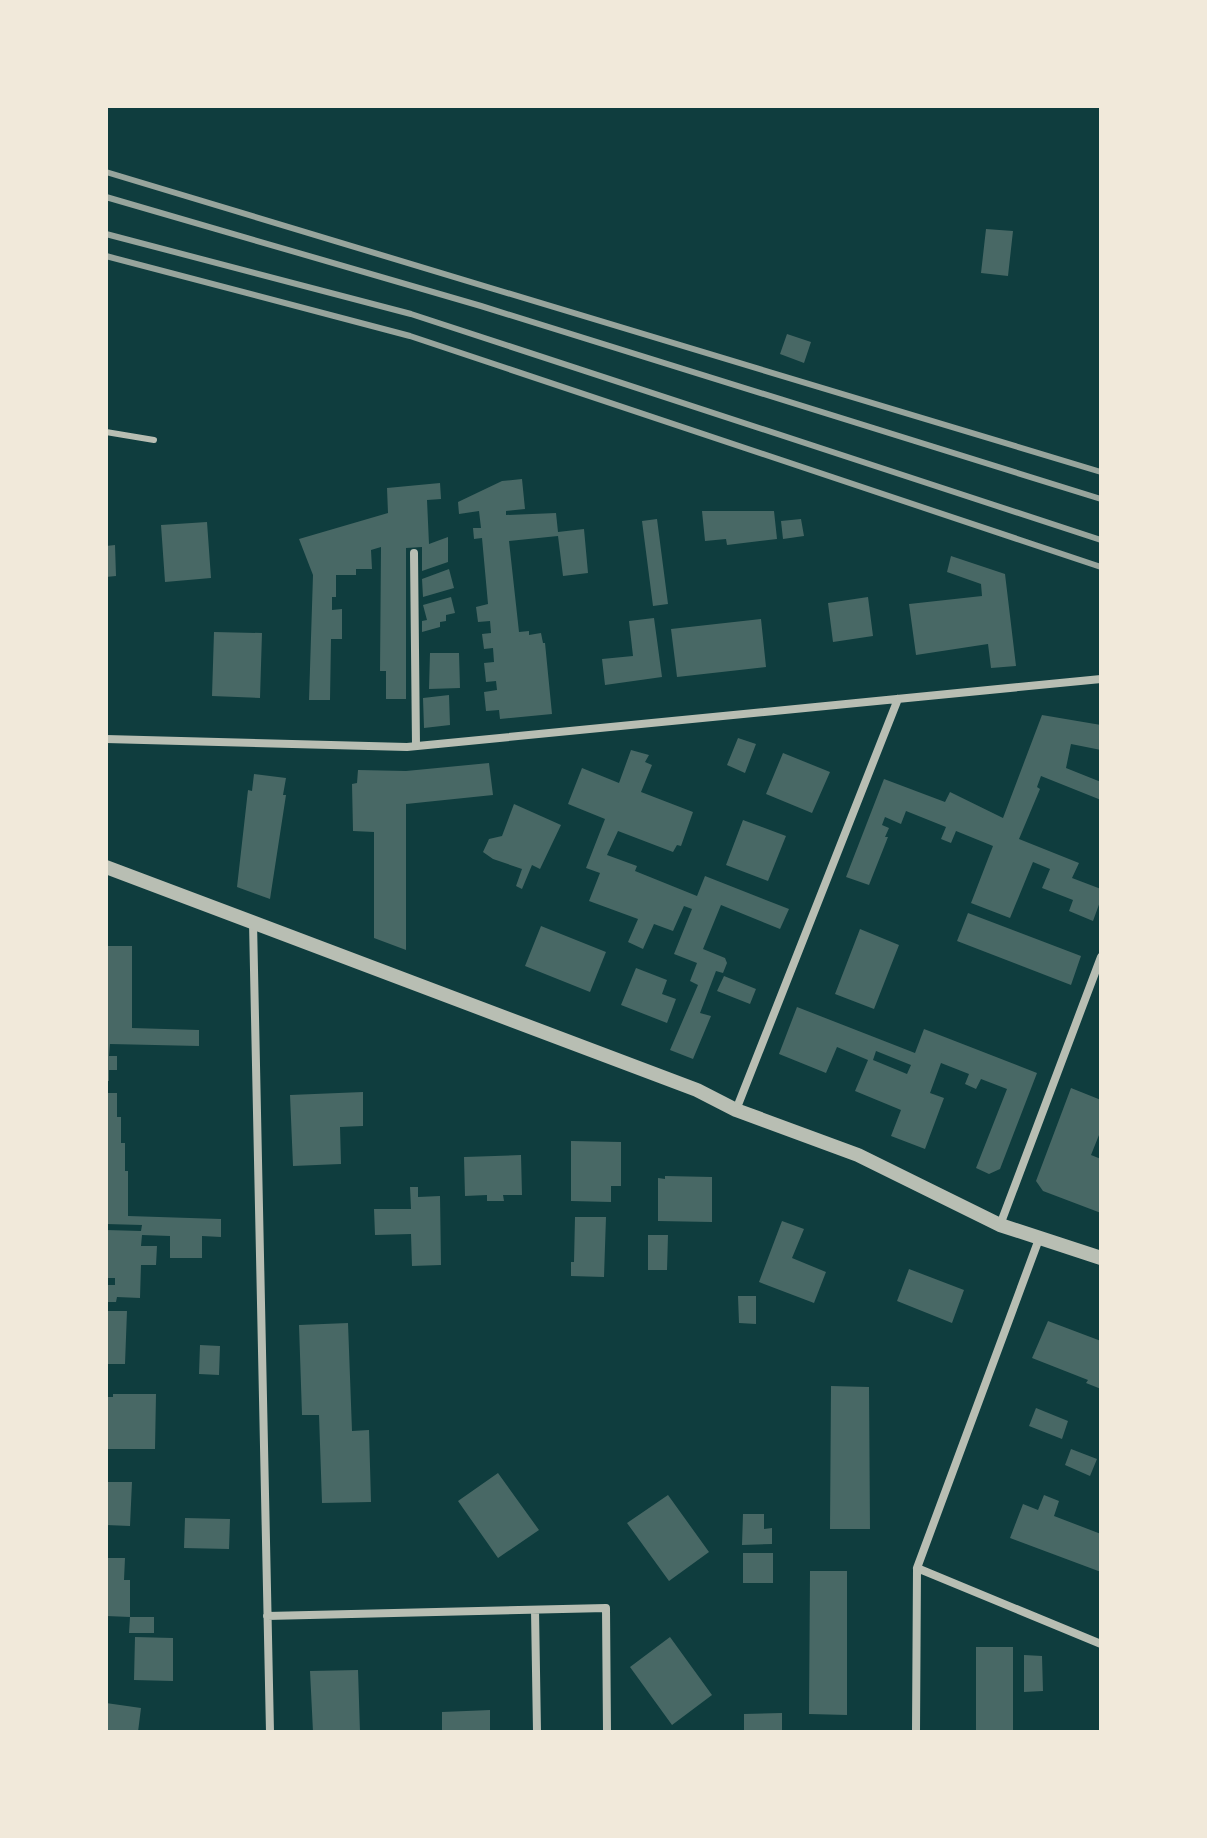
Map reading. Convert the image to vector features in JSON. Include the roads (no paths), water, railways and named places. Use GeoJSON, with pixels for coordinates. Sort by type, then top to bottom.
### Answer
{"type":"FeatureCollection","features":[{"type":"Feature","properties":{"kind":"street"},"geometry":{"type":"LineString","coordinates":[[414,553],[416,746]]}},
{"type":"Feature","properties":{"kind":"street"},"geometry":{"type":"LineString","coordinates":[[106,739],[416,746],[1101,679]]}},
{"type":"Feature","properties":{"kind":"street"},"geometry":{"type":"LineString","coordinates":[[736,1110],[898,699]]}},
{"type":"Feature","properties":{"kind":"street"},"geometry":{"type":"LineString","coordinates":[[106,867],[697,1090],[736,1110],[858,1155],[1000,1225],[1101,1258]]}},
{"type":"Feature","properties":{"kind":"street"},"geometry":{"type":"LineString","coordinates":[[253,922],[270,1732]]}},
{"type":"Feature","properties":{"kind":"street"},"geometry":{"type":"LineString","coordinates":[[1000,1225],[1101,957]]}},
{"type":"Feature","properties":{"kind":"street"},"geometry":{"type":"LineString","coordinates":[[916,1732],[917,1568],[1039,1239]]}},
{"type":"Feature","properties":{"kind":"street"},"geometry":{"type":"LineString","coordinates":[[917,1568],[1101,1644]]}},
{"type":"Feature","properties":{"kind":"street"},"geometry":{"type":"LineString","coordinates":[[267,1616],[606,1608],[607,1732]]}},
{"type":"Feature","properties":{"kind":"street"},"geometry":{"type":"LineString","coordinates":[[535,1610],[537,1732]]}},
{"type":"Feature","properties":{"kind":"lane"},"geometry":{"type":"LineString","coordinates":[[106,432],[154,440]]}},
{"type":"Feature","properties":{"kind":"railway"},"geometry":{"type":"LineString","coordinates":[[106,172],[1101,472]]}},
{"type":"Feature","properties":{"kind":"railway"},"geometry":{"type":"LineString","coordinates":[[106,197],[481,306],[1101,499]]}},
{"type":"Feature","properties":{"kind":"railway"},"geometry":{"type":"LineString","coordinates":[[106,234],[411,314],[1101,540]]}},
{"type":"Feature","properties":{"kind":"railway"},"geometry":{"type":"LineString","coordinates":[[106,256],[410,336],[1101,567]]}}]}
